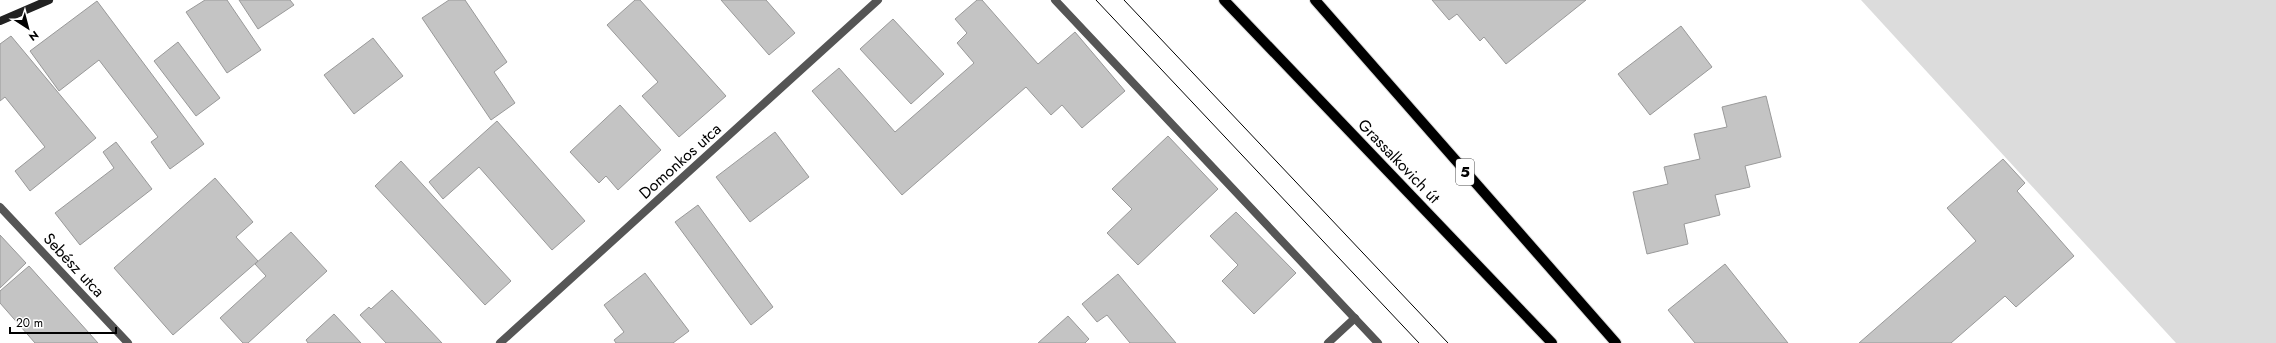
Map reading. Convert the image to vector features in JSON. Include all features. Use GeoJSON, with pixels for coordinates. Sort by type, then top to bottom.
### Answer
{"type":"FeatureCollection","features":[{"type":"Feature","properties":{"kind":"main road"},"geometry":{"type":"LineString","coordinates":[[0,21],[49,0]]}},
{"type":"Feature","properties":{"kind":"main road","name":"Grassalkovich út"},"geometry":{"type":"LineString","coordinates":[[1224,0],[1552,343]]}},
{"type":"Feature","properties":{"kind":"main road","name":"5"},"geometry":{"type":"LineString","coordinates":[[1315,0],[1616,343]]}},
{"type":"Feature","properties":{"kind":"street","name":"Domonkos utca"},"geometry":{"type":"LineString","coordinates":[[500,343],[878,0]]}},
{"type":"Feature","properties":{"kind":"street"},"geometry":{"type":"LineString","coordinates":[[1055,0],[1378,343]]}},
{"type":"Feature","properties":{"kind":"street","name":"Sebész utca"},"geometry":{"type":"LineString","coordinates":[[0,207],[128,343]]}},
{"type":"Feature","properties":{"kind":"street"},"geometry":{"type":"LineString","coordinates":[[1328,343],[1355,318]]}},
{"type":"Feature","properties":{"kind":"shaded area"},"geometry":{"type":"Polygon","coordinates":[[[1861,0],[2276,0],[2276,343],[2176,343],[1861,0]]]}},
{"type":"Feature","properties":{"kind":"building"},"geometry":{"type":"Polygon","coordinates":[[[205,0],[227,0],[261,50],[227,73],[186,12],[205,0]]]}},
{"type":"Feature","properties":{"kind":"building"},"geometry":{"type":"Polygon","coordinates":[[[239,0],[290,0],[294,5],[258,29],[239,0]]]}},
{"type":"Feature","properties":{"kind":"building"},"geometry":{"type":"Polygon","coordinates":[[[449,0],[465,0],[507,62],[494,72],[515,103],[491,120],[422,18],[449,0]]]}},
{"type":"Feature","properties":{"kind":"building"},"geometry":{"type":"Polygon","coordinates":[[[635,0],[640,0],[726,96],[679,137],[642,96],[658,82],[607,25],[635,0]]]}},
{"type":"Feature","properties":{"kind":"building"},"geometry":{"type":"Polygon","coordinates":[[[721,0],[766,0],[795,33],[769,55],[721,0]]]}},
{"type":"Feature","properties":{"kind":"building"},"geometry":{"type":"Polygon","coordinates":[[[977,0],[982,0],[1038,64],[1075,32],[1125,91],[1082,128],[1062,105],[1051,115],[1026,87],[902,195],[812,91],[839,68],[895,132],[974,63],[957,43],[967,33],[955,19],[977,0]]]}},
{"type":"Feature","properties":{"kind":"building"},"geometry":{"type":"Polygon","coordinates":[[[1432,0],[1586,0],[1506,64],[1484,37],[1480,41],[1457,14],[1449,20],[1432,0]]]}},
{"type":"Feature","properties":{"kind":"building"},"geometry":{"type":"Polygon","coordinates":[[[97,1],[204,144],[170,169],[151,142],[158,137],[99,60],[59,91],[30,51],[97,1]]]}},
{"type":"Feature","properties":{"kind":"building"},"geometry":{"type":"Polygon","coordinates":[[[893,19],[944,74],[911,104],[860,49],[893,19]]]}},
{"type":"Feature","properties":{"kind":"building"},"geometry":{"type":"Polygon","coordinates":[[[1681,26],[1712,67],[1650,115],[1618,74],[1681,26]]]}},
{"type":"Feature","properties":{"kind":"building"},"geometry":{"type":"Polygon","coordinates":[[[11,36],[96,138],[30,191],[15,171],[45,147],[5,97],[0,101],[0,44],[11,36]]]}},
{"type":"Feature","properties":{"kind":"building"},"geometry":{"type":"Polygon","coordinates":[[[373,38],[403,76],[354,114],[324,75],[373,38]]]}},
{"type":"Feature","properties":{"kind":"building"},"geometry":{"type":"Polygon","coordinates":[[[178,42],[220,98],[196,116],[154,61],[178,42]]]}},
{"type":"Feature","properties":{"kind":"building"},"geometry":{"type":"Polygon","coordinates":[[[1766,96],[1781,157],[1745,166],[1750,187],[1715,195],[1720,215],[1684,224],[1688,244],[1647,254],[1633,192],[1668,184],[1664,167],[1700,159],[1694,134],[1727,127],[1722,107],[1766,96]]]}},
{"type":"Feature","properties":{"kind":"building"},"geometry":{"type":"Polygon","coordinates":[[[620,105],[661,150],[618,190],[606,176],[599,183],[570,152],[620,105]]]}},
{"type":"Feature","properties":{"kind":"building"},"geometry":{"type":"Polygon","coordinates":[[[497,121],[585,221],[552,250],[479,167],[443,199],[429,182],[497,121]]]}},
{"type":"Feature","properties":{"kind":"building"},"geometry":{"type":"Polygon","coordinates":[[[775,132],[809,177],[750,222],[716,177],[775,132]]]}},
{"type":"Feature","properties":{"kind":"building"},"geometry":{"type":"Polygon","coordinates":[[[1168,136],[1218,189],[1138,265],[1107,233],[1132,209],[1112,189],[1168,136]]]}},
{"type":"Feature","properties":{"kind":"building"},"geometry":{"type":"Polygon","coordinates":[[[116,142],[152,189],[80,245],[55,213],[114,168],[103,152],[116,142]]]}},
{"type":"Feature","properties":{"kind":"building"},"geometry":{"type":"Polygon","coordinates":[[[2003,159],[2025,183],[2017,191],[2074,256],[2016,307],[2005,296],[1951,343],[1859,343],[1976,241],[1947,208],[2003,159]]]}},
{"type":"Feature","properties":{"kind":"building"},"geometry":{"type":"Polygon","coordinates":[[[401,161],[511,281],[485,305],[375,186],[401,161]]]}},
{"type":"Feature","properties":{"kind":"building"},"geometry":{"type":"Polygon","coordinates":[[[215,178],[253,222],[236,237],[258,261],[173,335],[114,268],[215,178]]]}},
{"type":"Feature","properties":{"kind":"building"},"geometry":{"type":"Polygon","coordinates":[[[698,205],[773,307],[751,325],[675,222],[698,205]]]}},
{"type":"Feature","properties":{"kind":"building"},"geometry":{"type":"Polygon","coordinates":[[[1236,212],[1296,273],[1254,314],[1222,281],[1238,265],[1210,236],[1236,212]]]}},
{"type":"Feature","properties":{"kind":"building"},"geometry":{"type":"Polygon","coordinates":[[[291,232],[327,271],[248,343],[243,343],[220,318],[266,276],[255,264],[291,232]]]}},
{"type":"Feature","properties":{"kind":"building"},"geometry":{"type":"Polygon","coordinates":[[[0,235],[26,263],[0,288],[0,235]]]}},
{"type":"Feature","properties":{"kind":"building"},"geometry":{"type":"Polygon","coordinates":[[[1725,264],[1788,343],[1695,343],[1668,310],[1725,264]]]}},
{"type":"Feature","properties":{"kind":"building"},"geometry":{"type":"Polygon","coordinates":[[[29,266],[98,343],[35,343],[0,303],[0,291],[29,266]]]}},
{"type":"Feature","properties":{"kind":"building"},"geometry":{"type":"Polygon","coordinates":[[[645,273],[689,331],[673,343],[616,343],[614,340],[624,332],[604,305],[645,273]]]}},
{"type":"Feature","properties":{"kind":"building"},"geometry":{"type":"Polygon","coordinates":[[[1118,274],[1176,343],[1130,343],[1107,315],[1097,322],[1082,304],[1118,274]]]}},
{"type":"Feature","properties":{"kind":"building"},"geometry":{"type":"Polygon","coordinates":[[[392,290],[442,343],[386,343],[360,315],[369,307],[371,309],[392,290]]]}},
{"type":"Feature","properties":{"kind":"building"},"geometry":{"type":"Polygon","coordinates":[[[334,314],[361,343],[308,343],[306,340],[334,314]]]}},
{"type":"Feature","properties":{"kind":"building"},"geometry":{"type":"Polygon","coordinates":[[[1068,316],[1089,339],[1085,343],[1038,343],[1068,316]]]}},
{"type":"Feature","properties":{"kind":"tram line"},"geometry":{"type":"LineString","coordinates":[[1096,0],[1419,343]]}},
{"type":"Feature","properties":{"kind":"tram line"},"geometry":{"type":"LineString","coordinates":[[1124,0],[1448,343]]}}]}
